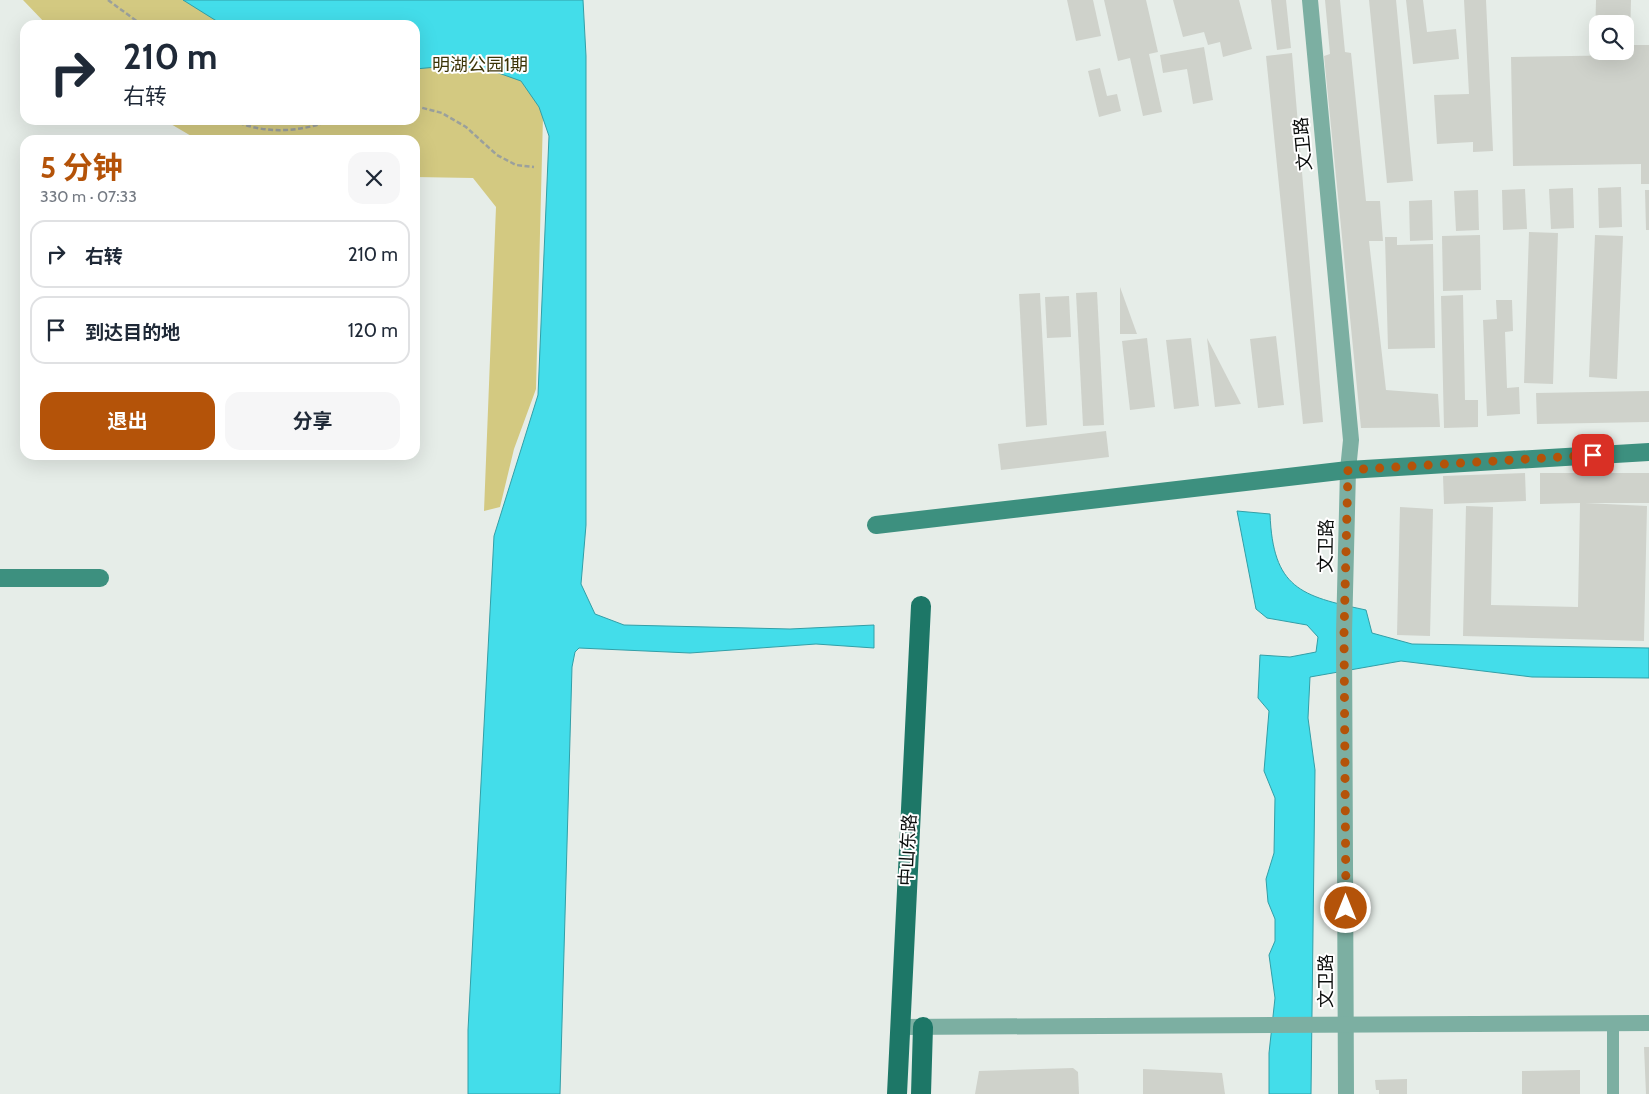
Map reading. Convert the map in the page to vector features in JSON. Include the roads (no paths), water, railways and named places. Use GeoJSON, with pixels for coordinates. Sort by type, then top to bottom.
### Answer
{"type":"FeatureCollection","features":[{"type":"Feature","properties":{"kind":"main road"},"geometry":{"type":"LineString","coordinates":[[876,525],[1348,470],[1649,452]]}},
{"type":"Feature","properties":{"kind":"main road"},"geometry":{"type":"LineString","coordinates":[[0,578],[100,578]]}},
{"type":"Feature","properties":{"kind":"main road","name":"中山东路"},"geometry":{"type":"LineString","coordinates":[[897,1094],[921,606]]}},
{"type":"Feature","properties":{"kind":"main road"},"geometry":{"type":"LineString","coordinates":[[921,1094],[923,1027]]}},
{"type":"Feature","properties":{"kind":"street","name":"文卫路"},"geometry":{"type":"LineString","coordinates":[[1310,0],[1351,440],[1348,470],[1344,634],[1346,680],[1346,1094]]}},
{"type":"Feature","properties":{"kind":"street"},"geometry":{"type":"LineString","coordinates":[[899,1027],[1346,1023],[1649,1023]]}},
{"type":"Feature","properties":{"kind":"street"},"geometry":{"type":"LineString","coordinates":[[1613,1024],[1614,1094]]}},
{"type":"Feature","properties":{"kind":"water"},"geometry":{"type":"Polygon","coordinates":[[[183,0],[583,0],[586,56],[586,525],[581,584],[595,614],[624,625],[790,629],[874,625],[874,648],[816,644],[690,653],[579,648],[575,652],[572,667],[560,1094],[468,1094],[468,1030],[494,536],[538,395],[549,136],[539,107],[521,81],[490,70],[448,66],[420,69],[420,20],[215,20],[183,0]]]}},
{"type":"Feature","properties":{"kind":"water"},"geometry":{"type":"Polygon","coordinates":[[[1237,511],[1270,514],[1272,539],[1277,558],[1284,573],[1294,584],[1307,593],[1324,600],[1366,610],[1372,633],[1412,644],[1649,648],[1649,678],[1532,677],[1401,661],[1310,677],[1308,718],[1315,770],[1311,1094],[1269,1094],[1269,1053],[1275,998],[1269,955],[1275,941],[1275,919],[1268,902],[1266,879],[1274,853],[1275,798],[1264,771],[1269,711],[1258,698],[1260,655],[1290,657],[1316,652],[1318,637],[1307,625],[1267,618],[1256,609],[1237,511]]]}},
{"type":"Feature","properties":{"kind":"park label","name":"明湖公园1期"},"geometry":{"type":"Point","coordinates":[480,65]}}]}
